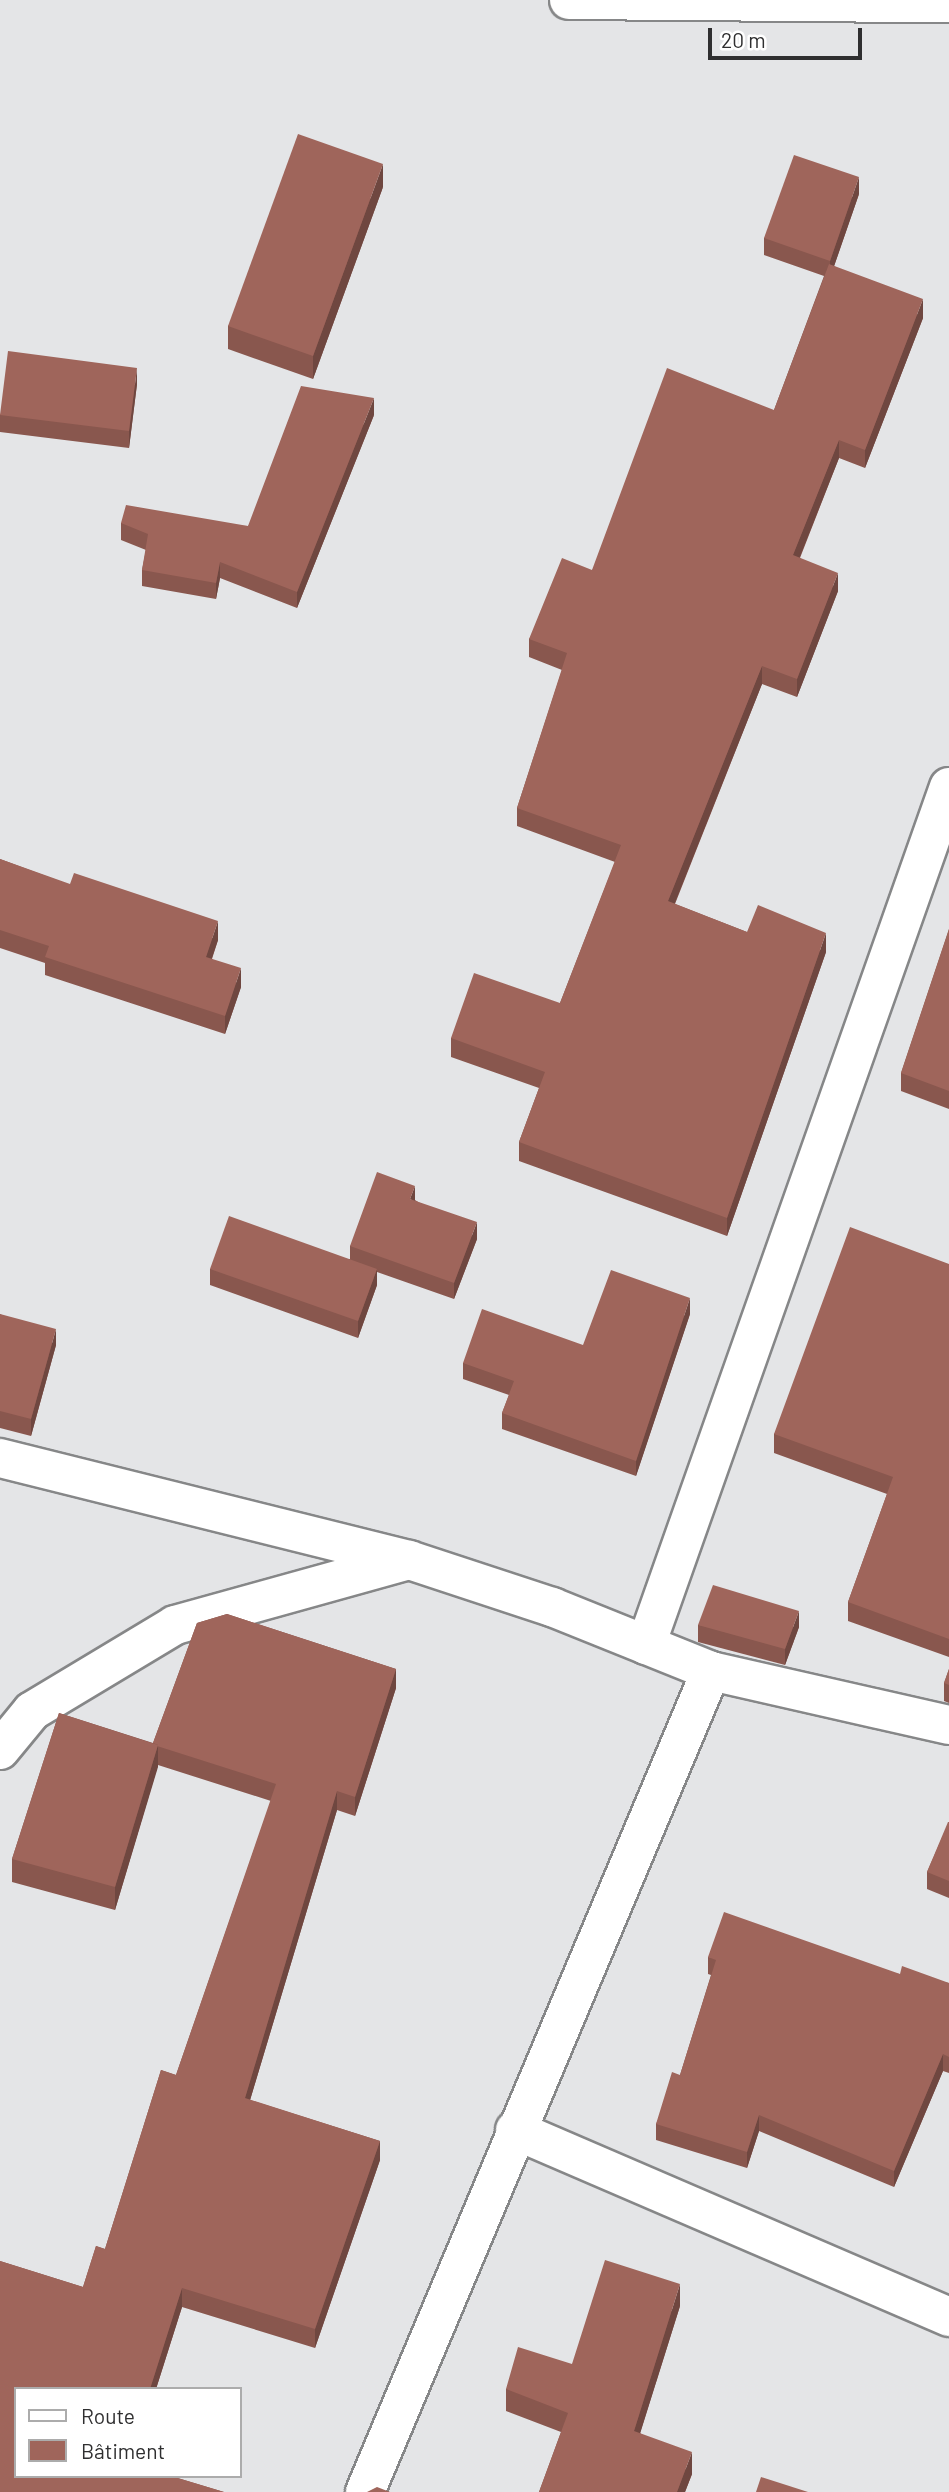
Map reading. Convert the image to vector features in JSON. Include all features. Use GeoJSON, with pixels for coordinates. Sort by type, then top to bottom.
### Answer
{"type":"FeatureCollection","features":[{"type":"Feature","properties":{"kind":"street"},"geometry":{"type":"LineString","coordinates":[[569,0],[949,3]]}},
{"type":"Feature","properties":{"kind":"street"},"geometry":{"type":"LineString","coordinates":[[646,1645],[949,787]]}},
{"type":"Feature","properties":{"kind":"street"},"geometry":{"type":"LineString","coordinates":[[0,1458],[409,1560],[712,1671],[949,1725]]}},
{"type":"Feature","properties":{"kind":"street"},"geometry":{"type":"LineString","coordinates":[[0,1750],[32,1711],[175,1625],[409,1560]]}},
{"type":"Feature","properties":{"kind":"street"},"geometry":{"type":"LineString","coordinates":[[365,2492],[515,2130],[712,1671]]}},
{"type":"Feature","properties":{"kind":"street"},"geometry":{"type":"LineString","coordinates":[[515,2130],[949,2317]]}},
{"type":"Feature","properties":{"kind":"building"},"geometry":{"type":"Polygon","coordinates":[[[298,134],[383,164],[313,356],[228,326],[298,134]]]}},
{"type":"Feature","properties":{"kind":"building"},"geometry":{"type":"Polygon","coordinates":[[[794,155],[859,177],[830,261],[764,238],[794,155]]]}},
{"type":"Feature","properties":{"kind":"building"},"geometry":{"type":"Polygon","coordinates":[[[829,264],[923,299],[865,450],[839,440],[793,555],[838,573],[797,679],[762,666],[668,901],[747,932],[758,905],[826,933],[727,1218],[519,1142],[545,1072],[451,1038],[474,973],[560,1003],[621,845],[517,808],[567,653],[529,639],[562,558],[592,570],[667,368],[774,410],[829,264]]]}},
{"type":"Feature","properties":{"kind":"building"},"geometry":{"type":"Polygon","coordinates":[[[8,351],[137,368],[129,431],[0,415],[8,351]]]}},
{"type":"Feature","properties":{"kind":"building"},"geometry":{"type":"Polygon","coordinates":[[[301,386],[374,398],[297,592],[220,562],[216,583],[142,570],[148,534],[121,523],[126,505],[248,526],[301,386]]]}},
{"type":"Feature","properties":{"kind":"building"},"geometry":{"type":"Polygon","coordinates":[[[0,859],[70,884],[74,873],[218,921],[206,957],[241,968],[225,1016],[45,957],[49,946],[0,930],[0,859]]]}},
{"type":"Feature","properties":{"kind":"building"},"geometry":{"type":"Polygon","coordinates":[[[949,929],[949,1091],[901,1073],[949,929]]]}},
{"type":"Feature","properties":{"kind":"building"},"geometry":{"type":"Polygon","coordinates":[[[377,1172],[415,1186],[410,1199],[477,1222],[454,1283],[350,1246],[377,1172]]]}},
{"type":"Feature","properties":{"kind":"building"},"geometry":{"type":"Polygon","coordinates":[[[229,1216],[377,1269],[358,1321],[210,1269],[229,1216]]]}},
{"type":"Feature","properties":{"kind":"building"},"geometry":{"type":"Polygon","coordinates":[[[850,1227],[949,1264],[949,1639],[848,1602],[893,1477],[774,1434],[850,1227]]]}},
{"type":"Feature","properties":{"kind":"building"},"geometry":{"type":"Polygon","coordinates":[[[611,1270],[690,1298],[636,1461],[502,1413],[514,1381],[463,1363],[482,1309],[583,1345],[611,1270]]]}},
{"type":"Feature","properties":{"kind":"building"},"geometry":{"type":"Polygon","coordinates":[[[0,1314],[56,1329],[31,1419],[0,1411],[0,1314]]]}},
{"type":"Feature","properties":{"kind":"building"},"geometry":{"type":"Polygon","coordinates":[[[713,1585],[799,1611],[785,1649],[698,1625],[713,1585]]]}},
{"type":"Feature","properties":{"kind":"building"},"geometry":{"type":"Polygon","coordinates":[[[227,1614],[396,1669],[355,1797],[337,1791],[245,2098],[380,2141],[315,2329],[182,2288],[151,2387],[14,2387],[14,2478],[178,2478],[224,2492],[0,2492],[0,2261],[83,2287],[96,2246],[105,2249],[161,2070],[176,2075],[276,1784],[153,1743],[197,1623],[227,1614]]]}},
{"type":"Feature","properties":{"kind":"building"},"geometry":{"type":"Polygon","coordinates":[[[949,1669],[949,1685],[944,1683],[949,1669]]]}},
{"type":"Feature","properties":{"kind":"building"},"geometry":{"type":"Polygon","coordinates":[[[59,1713],[158,1745],[115,1887],[12,1859],[59,1713]]]}},
{"type":"Feature","properties":{"kind":"building"},"geometry":{"type":"Polygon","coordinates":[[[949,1822],[949,1881],[927,1872],[949,1822]]]}},
{"type":"Feature","properties":{"kind":"building"},"geometry":{"type":"Polygon","coordinates":[[[724,1912],[900,1974],[902,1966],[949,1983],[949,2057],[943,2054],[894,2171],[759,2115],[747,2152],[656,2124],[672,2072],[680,2075],[716,1960],[708,1957],[724,1912]]]}},
{"type":"Feature","properties":{"kind":"building"},"geometry":{"type":"Polygon","coordinates":[[[605,2260],[680,2284],[634,2431],[692,2452],[677,2492],[539,2492],[568,2413],[506,2389],[518,2347],[572,2364],[605,2260]]]}},
{"type":"Feature","properties":{"kind":"building"},"geometry":{"type":"Polygon","coordinates":[[[761,2477],[808,2492],[756,2492],[761,2477]]]}},
{"type":"Feature","properties":{"kind":"building"},"geometry":{"type":"Polygon","coordinates":[[[377,2487],[390,2492],[367,2492],[377,2487]]]}}]}
